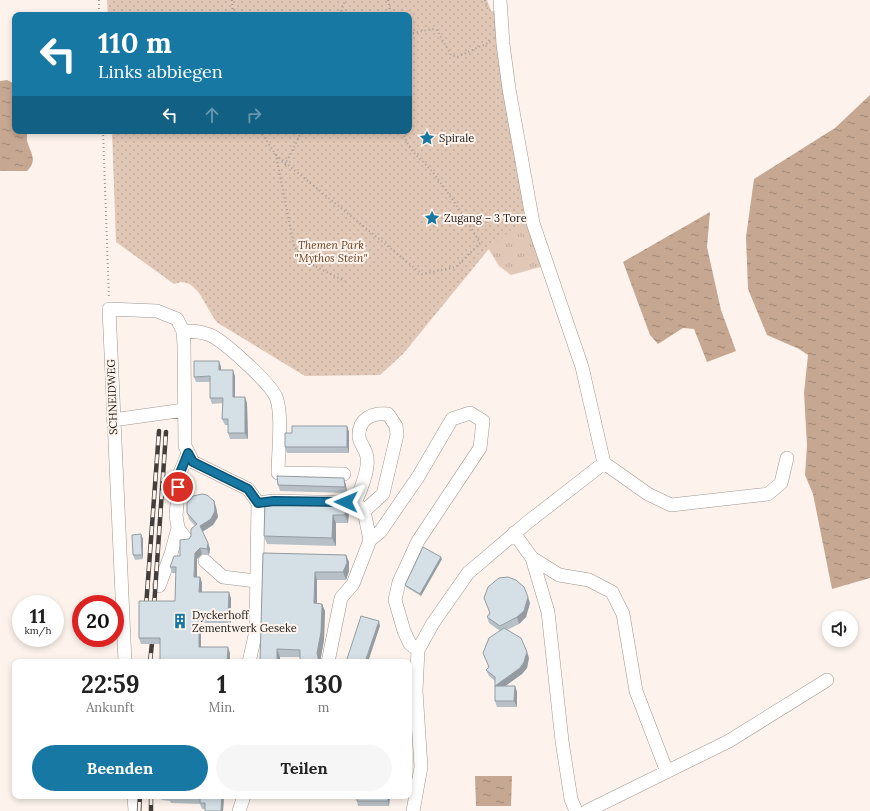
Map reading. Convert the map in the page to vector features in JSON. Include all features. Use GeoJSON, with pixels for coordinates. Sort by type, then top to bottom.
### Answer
{"type":"FeatureCollection","features":[{"type":"Feature","properties":{"kind":"lane"},"geometry":{"type":"LineString","coordinates":[[500,0],[508,89],[533,223],[582,367],[604,463],[648,494],[671,505],[768,494],[781,483],[787,458]]}},
{"type":"Feature","properties":{"kind":"lane"},"geometry":{"type":"LineString","coordinates":[[109,310],[157,310],[177,319],[183,331],[185,446],[188,453],[193,462],[248,489],[258,503],[256,630],[250,659]]}},
{"type":"Feature","properties":{"kind":"lane","name":"SCHNEIDWEG"},"geometry":{"type":"LineString","coordinates":[[109,310],[125,659]]}},
{"type":"Feature","properties":{"kind":"lane"},"geometry":{"type":"LineString","coordinates":[[183,331],[199,331],[211,336],[226,346],[266,383],[273,393],[276,398],[279,414],[278,474],[344,474]]}},
{"type":"Feature","properties":{"kind":"lane"},"geometry":{"type":"LineString","coordinates":[[113,420],[184,410]]}},
{"type":"Feature","properties":{"kind":"lane"},"geometry":{"type":"LineString","coordinates":[[329,659],[341,598],[353,584],[370,540],[380,532],[418,477],[452,419],[470,413],[483,421],[480,448],[418,541],[398,582],[395,600],[404,631],[410,644],[418,650]]}},
{"type":"Feature","properties":{"kind":"lane"},"geometry":{"type":"LineString","coordinates":[[258,503],[274,501],[359,507],[383,494],[397,435],[393,418],[388,414],[372,415],[361,424],[359,438],[368,458],[359,507],[370,540]]}},
{"type":"Feature","properties":{"kind":"lane"},"geometry":{"type":"LineString","coordinates":[[160,586],[178,528],[176,515],[180,473],[188,453]]}},
{"type":"Feature","properties":{"kind":"lane"},"geometry":{"type":"LineString","coordinates":[[413,811],[414,783],[421,767],[412,691],[418,650],[433,623],[468,573],[514,534],[604,463]]}},
{"type":"Feature","properties":{"kind":"lane"},"geometry":{"type":"LineString","coordinates":[[178,528],[186,539]]}},
{"type":"Feature","properties":{"kind":"lane"},"geometry":{"type":"LineString","coordinates":[[514,534],[532,558],[548,612],[562,741],[571,799],[576,811]]}},
{"type":"Feature","properties":{"kind":"lane"},"geometry":{"type":"LineString","coordinates":[[532,558],[559,575],[589,580],[612,592],[623,614],[636,691],[667,772]]}},
{"type":"Feature","properties":{"kind":"lane"},"geometry":{"type":"LineString","coordinates":[[205,561],[223,577],[256,581]]}},
{"type":"Feature","properties":{"kind":"lane"},"geometry":{"type":"LineString","coordinates":[[587,811],[729,741],[827,680]]}},
{"type":"Feature","properties":{"kind":"lane"},"geometry":{"type":"LineString","coordinates":[[134,799],[135,811]]}},
{"type":"Feature","properties":{"kind":"lane"},"geometry":{"type":"LineString","coordinates":[[240,811],[243,799]]}},
{"type":"Feature","properties":{"kind":"path"},"geometry":{"type":"LineString","coordinates":[[99,0],[99,12]]}},
{"type":"Feature","properties":{"kind":"path"},"geometry":{"type":"LineString","coordinates":[[232,0],[233,12]]}},
{"type":"Feature","properties":{"kind":"path"},"geometry":{"type":"LineString","coordinates":[[341,12],[345,0]]}},
{"type":"Feature","properties":{"kind":"path"},"geometry":{"type":"LineString","coordinates":[[388,0],[390,12]]}},
{"type":"Feature","properties":{"kind":"path"},"geometry":{"type":"LineString","coordinates":[[485,0],[490,15]]}},
{"type":"Feature","properties":{"kind":"path"},"geometry":{"type":"LineString","coordinates":[[412,33],[432,29],[437,30],[451,55],[457,57],[488,43],[491,36]]}},
{"type":"Feature","properties":{"kind":"path"},"geometry":{"type":"LineString","coordinates":[[103,134],[109,310]]}},
{"type":"Feature","properties":{"kind":"path"},"geometry":{"type":"LineString","coordinates":[[262,134],[276,155],[285,165],[338,204],[422,274],[456,267],[480,243],[466,219],[435,174],[413,154],[404,134]]}},
{"type":"Feature","properties":{"kind":"path"},"geometry":{"type":"LineString","coordinates":[[285,165],[300,134]]}},
{"type":"Feature","properties":{"kind":"path"},"geometry":{"type":"LineString","coordinates":[[276,155],[294,246],[302,258],[345,281]]}},
{"type":"Feature","properties":{"kind":"green space","name":"Themen Park \"Mythos Stein\""},"geometry":{"type":"Polygon","coordinates":[[[107,0],[487,0],[491,11],[496,11],[503,92],[528,215],[488,250],[403,354],[380,375],[305,376],[218,323],[200,295],[189,284],[182,282],[174,284],[116,242],[112,134],[412,134],[412,12],[108,12],[107,0]]]}},
{"type":"Feature","properties":{"kind":"green space"},"geometry":{"type":"Polygon","coordinates":[[[515,153],[544,266],[511,275],[499,266],[469,217],[515,153]]]}},
{"type":"Feature","properties":{"kind":"water"},"geometry":{"type":"Polygon","coordinates":[[[7,80],[12,82],[12,134],[27,134],[27,142],[33,161],[27,171],[0,171],[0,81],[7,80]]]}},
{"type":"Feature","properties":{"kind":"water"},"geometry":{"type":"Polygon","coordinates":[[[870,95],[870,578],[832,589],[813,494],[805,475],[807,445],[804,393],[808,355],[799,349],[767,335],[748,289],[746,237],[754,179],[835,128],[870,95]]]}},
{"type":"Feature","properties":{"kind":"water"},"geometry":{"type":"Polygon","coordinates":[[[710,212],[707,247],[721,310],[736,351],[707,362],[694,329],[683,328],[658,344],[650,335],[623,262],[710,212]]]}},
{"type":"Feature","properties":{"kind":"water"},"geometry":{"type":"Polygon","coordinates":[[[475,776],[512,776],[511,806],[476,806],[475,776]]]}},
{"type":"Feature","properties":{"kind":"building"},"geometry":{"type":"Polygon","coordinates":[[[194,361],[219,361],[219,370],[233,370],[233,397],[245,397],[245,433],[228,433],[228,419],[222,419],[223,398],[210,398],[210,376],[194,377],[194,361]]]}},
{"type":"Feature","properties":{"kind":"building"},"geometry":{"type":"Polygon","coordinates":[[[292,426],[347,426],[347,447],[285,447],[285,433],[292,433],[292,426]]]}},
{"type":"Feature","properties":{"kind":"building"},"geometry":{"type":"Polygon","coordinates":[[[277,476],[344,478],[345,487],[278,485],[277,476]]]}},
{"type":"Feature","properties":{"kind":"building"},"geometry":{"type":"Polygon","coordinates":[[[202,494],[207,495],[214,501],[215,511],[211,519],[200,526],[208,543],[207,549],[200,548],[195,553],[194,577],[200,577],[199,592],[229,592],[228,617],[199,617],[199,647],[228,647],[227,659],[160,659],[160,638],[139,638],[139,601],[175,601],[176,567],[170,567],[174,556],[180,556],[180,540],[189,539],[191,536],[191,529],[197,524],[187,513],[187,503],[193,496],[202,494]]]}},
{"type":"Feature","properties":{"kind":"building"},"geometry":{"type":"Polygon","coordinates":[[[265,502],[346,503],[345,515],[333,515],[332,538],[264,536],[265,502]]]}},
{"type":"Feature","properties":{"kind":"building"},"geometry":{"type":"Polygon","coordinates":[[[141,534],[142,555],[133,555],[132,535],[141,534]]]}},
{"type":"Feature","properties":{"kind":"building"},"geometry":{"type":"Polygon","coordinates":[[[423,547],[441,557],[420,594],[405,585],[423,547]]]}},
{"type":"Feature","properties":{"kind":"building"},"geometry":{"type":"Polygon","coordinates":[[[263,553],[346,555],[347,563],[343,572],[315,572],[314,603],[322,604],[321,632],[317,653],[318,659],[300,659],[300,650],[277,649],[277,659],[260,659],[263,553]]]}},
{"type":"Feature","properties":{"kind":"building"},"geometry":{"type":"Polygon","coordinates":[[[508,577],[516,580],[524,587],[528,597],[524,611],[517,617],[500,626],[487,617],[490,613],[484,598],[488,587],[499,578],[508,577]]]}},
{"type":"Feature","properties":{"kind":"building"},"geometry":{"type":"Polygon","coordinates":[[[361,616],[379,621],[366,659],[347,659],[361,616]]]}},
{"type":"Feature","properties":{"kind":"building"},"geometry":{"type":"Polygon","coordinates":[[[504,628],[521,638],[527,652],[524,662],[520,668],[495,686],[495,677],[486,670],[489,667],[483,653],[489,638],[504,628]]]}},
{"type":"Feature","properties":{"kind":"building"},"geometry":{"type":"Polygon","coordinates":[[[495,686],[515,686],[514,701],[495,701],[495,686]]]}},
{"type":"Feature","properties":{"kind":"building"},"geometry":{"type":"Polygon","coordinates":[[[200,799],[222,799],[221,811],[205,811],[205,803],[200,803],[200,799]]]}},
{"type":"Feature","properties":{"kind":"building"},"geometry":{"type":"Polygon","coordinates":[[[357,799],[388,799],[388,801],[357,801],[357,799]]]}},
{"type":"Feature","properties":{"kind":"railway"},"geometry":{"type":"LineString","coordinates":[[146,607],[159,431]]}},
{"type":"Feature","properties":{"kind":"railway"},"geometry":{"type":"LineString","coordinates":[[154,607],[166,432]]}},
{"type":"Feature","properties":{"kind":"railway"},"geometry":{"type":"LineString","coordinates":[[150,659],[152,643]]}},
{"type":"Feature","properties":{"kind":"railway"},"geometry":{"type":"LineString","coordinates":[[139,811],[140,799]]}},
{"type":"Feature","properties":{"kind":"railway"},"geometry":{"type":"LineString","coordinates":[[151,799],[151,811]]}},
{"type":"Feature","properties":{"kind":"place","name":"Spirale"},"geometry":{"type":"Point","coordinates":[427,138]}},
{"type":"Feature","properties":{"kind":"place","name":"Zugang – 3 Tore"},"geometry":{"type":"Point","coordinates":[432,218]}},
{"type":"Feature","properties":{"kind":"place","name":"Dyckerhoff Zementwerk Geseke"},"geometry":{"type":"Point","coordinates":[180,621]}},
{"type":"Feature","properties":{"kind":"route"},"geometry":{"type":"LineString","coordinates":[[178,487],[180,473],[188,453],[193,462],[248,489],[258,503],[274,501],[346,502]]}}]}
